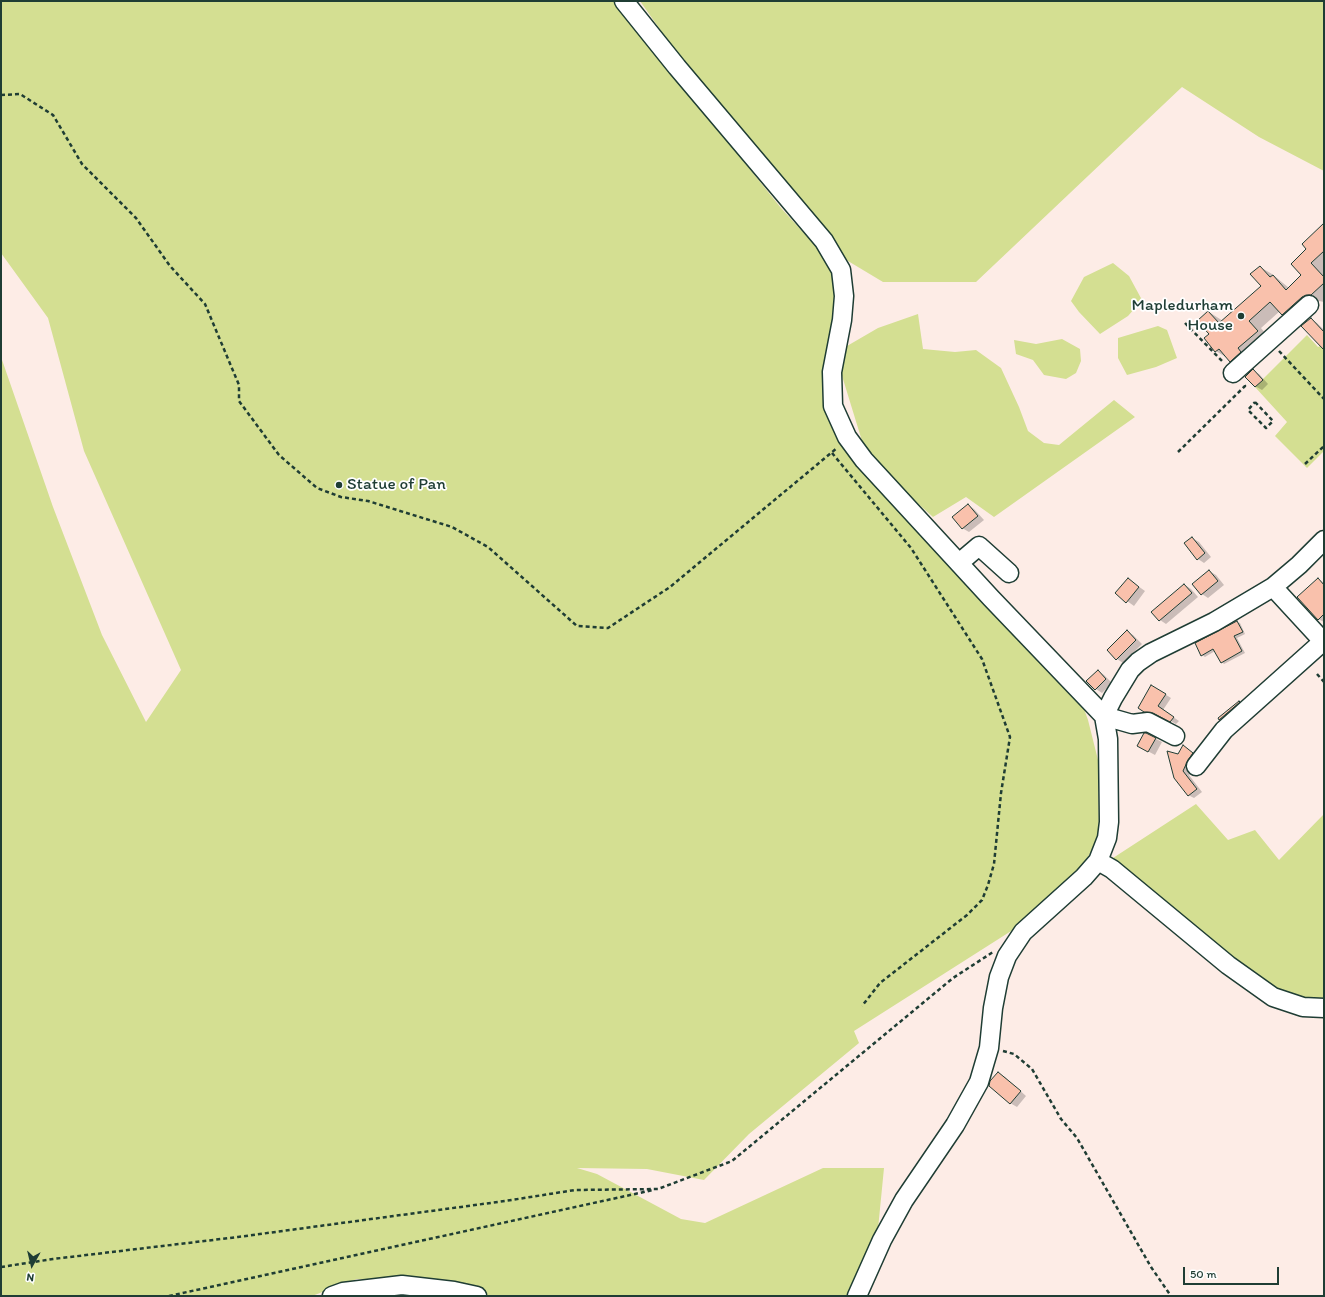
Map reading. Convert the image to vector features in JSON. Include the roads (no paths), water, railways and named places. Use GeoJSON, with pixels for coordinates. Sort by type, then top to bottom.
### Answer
{"type":"FeatureCollection","features":[{"type":"Feature","properties":{"kind":"street"},"geometry":{"type":"LineString","coordinates":[[624,1],[677,67],[824,241],[840,270],[844,296],[842,320],[832,372],[833,406],[847,437],[864,460],[1104,716],[1132,724],[1148,722],[1175,736]]}},
{"type":"Feature","properties":{"kind":"street"},"geometry":{"type":"LineString","coordinates":[[1233,373],[1309,305]]}},
{"type":"Feature","properties":{"kind":"street"},"geometry":{"type":"LineString","coordinates":[[857,1296],[882,1240],[904,1200],[955,1126],[979,1082],[989,1048],[993,1008],[999,977],[1007,956],[1023,932],[1084,877],[1098,861],[1107,838],[1109,822],[1108,739],[1104,716],[1130,670],[1150,653],[1214,622],[1274,587],[1324,540]]}},
{"type":"Feature","properties":{"kind":"street"},"geometry":{"type":"LineString","coordinates":[[959,563],[980,546],[1009,573]]}},
{"type":"Feature","properties":{"kind":"street"},"geometry":{"type":"LineString","coordinates":[[1196,766],[1224,730],[1319,645],[1320,638],[1274,587]]}},
{"type":"Feature","properties":{"kind":"street"},"geometry":{"type":"LineString","coordinates":[[1098,861],[1112,869],[1228,966],[1273,997],[1303,1007],[1324,1008]]}},
{"type":"Feature","properties":{"kind":"street"},"geometry":{"type":"LineString","coordinates":[[332,1296],[343,1292],[402,1285],[454,1291],[477,1296]]}},
{"type":"Feature","properties":{"kind":"place","name":"Mapledurham House"},"geometry":{"type":"Point","coordinates":[1241,316]}},
{"type":"Feature","properties":{"kind":"place","name":"Statue of Pan"},"geometry":{"type":"Point","coordinates":[339,485]}}]}
